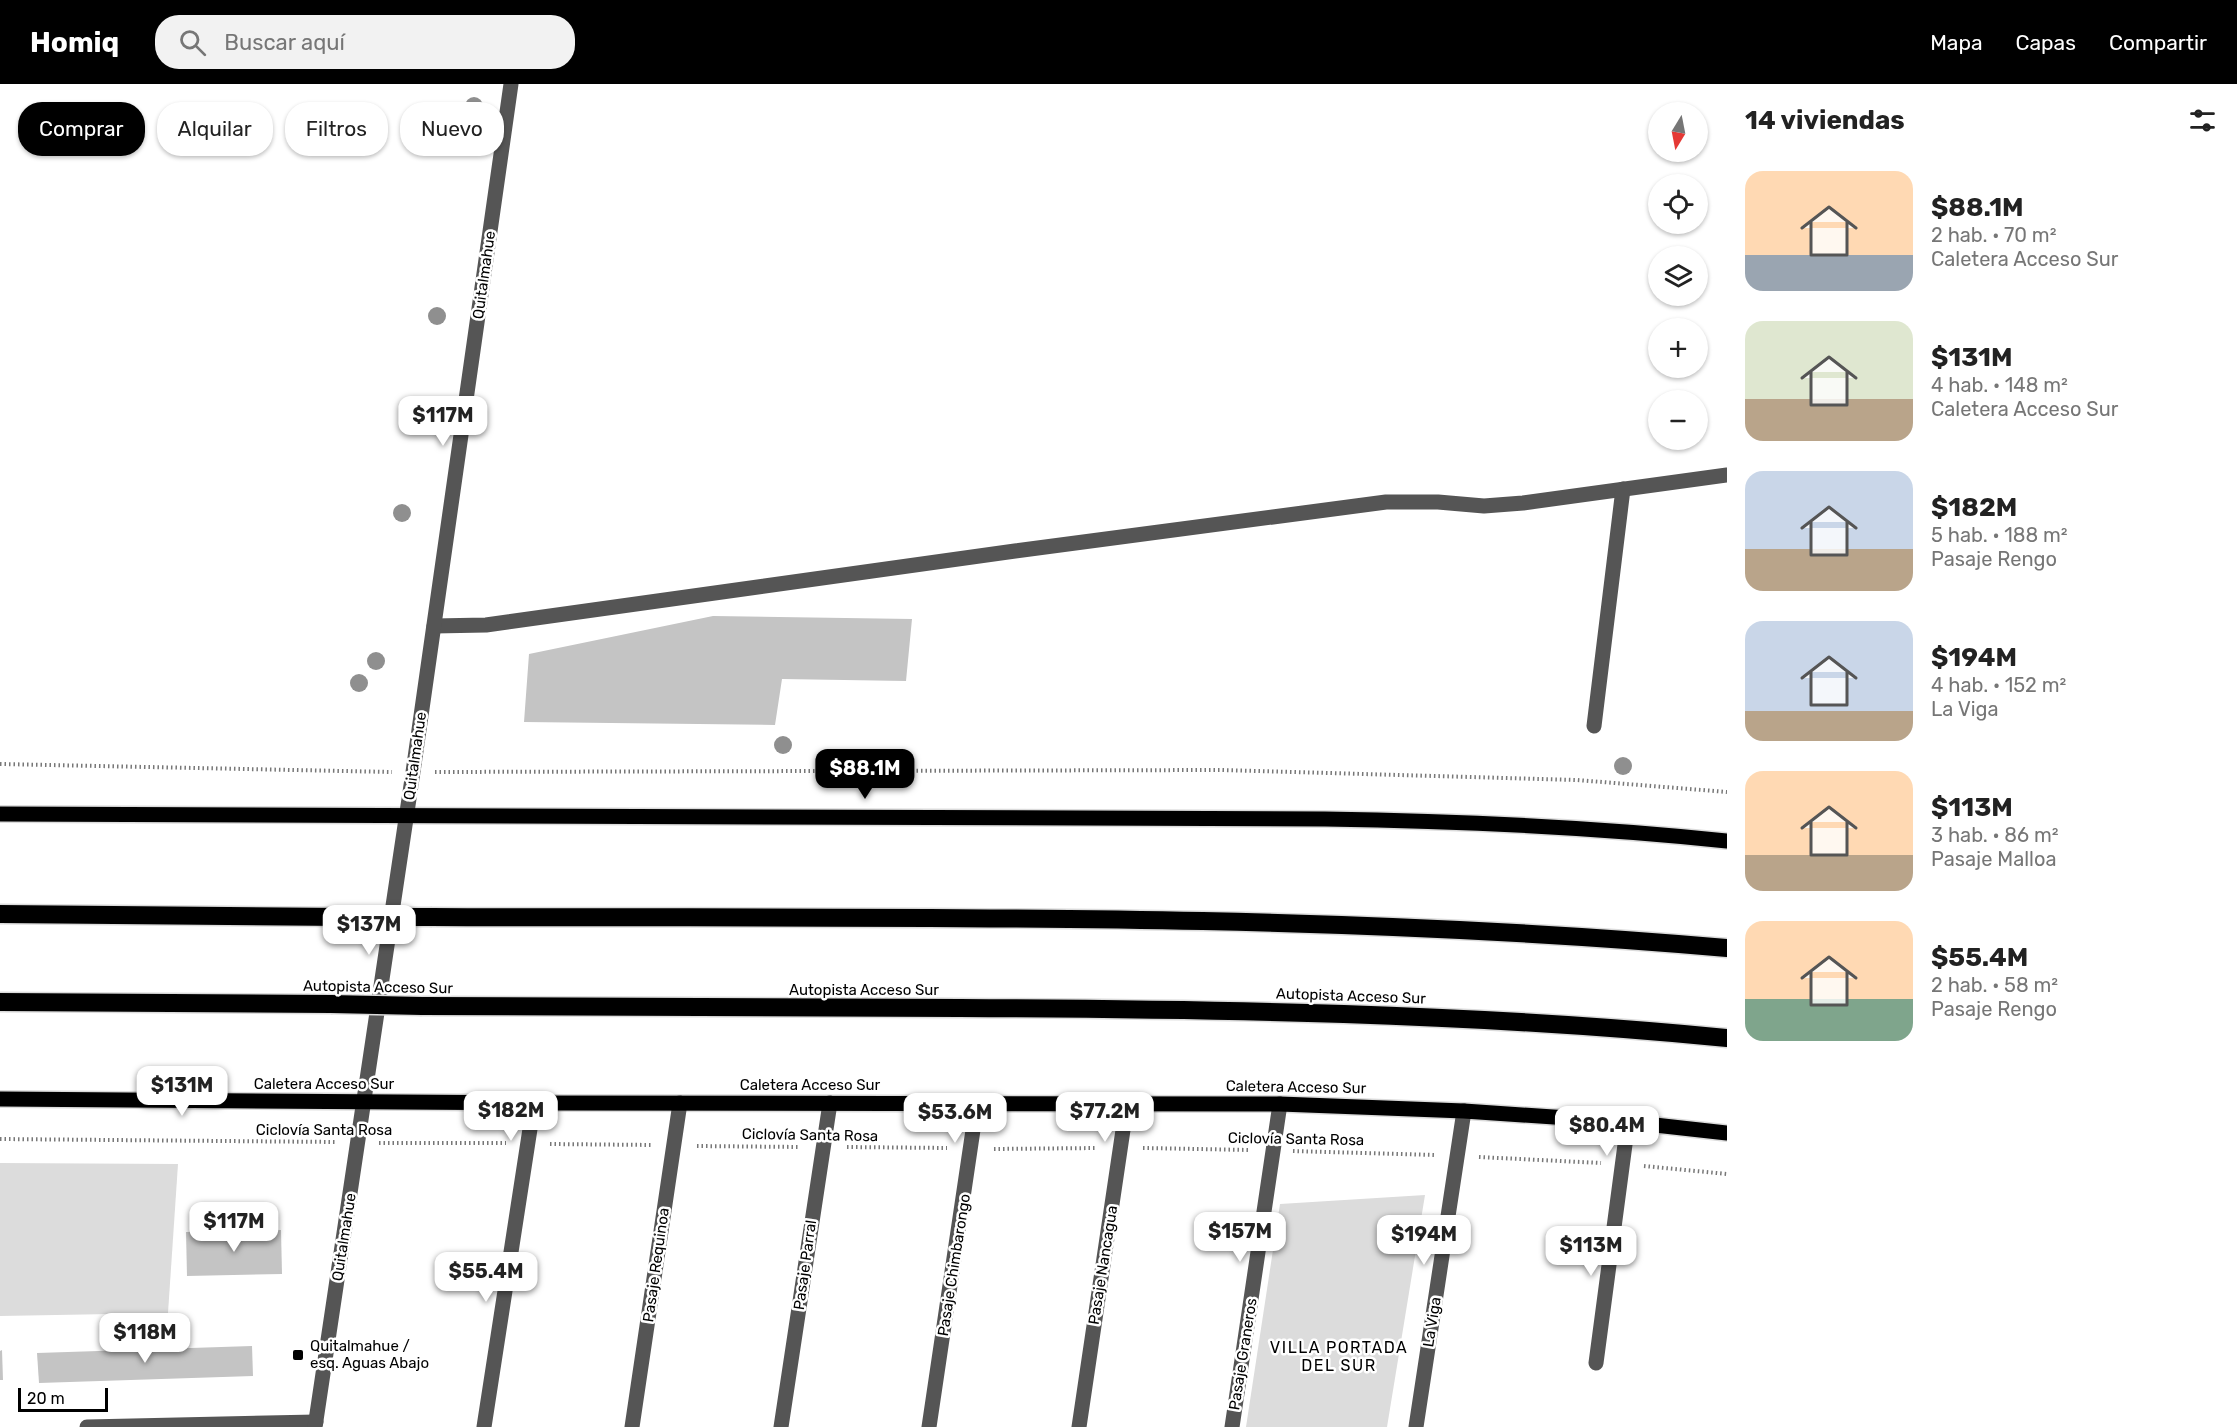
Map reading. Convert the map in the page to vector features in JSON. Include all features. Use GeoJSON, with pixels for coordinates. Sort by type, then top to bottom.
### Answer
{"type":"FeatureCollection","features":[{"type":"Feature","properties":{"kind":"highway"},"geometry":{"type":"LineString","coordinates":[[0,915],[1229,921],[1493,930],[1727,948]]}},
{"type":"Feature","properties":{"kind":"highway","name":"Autopista Acceso Sur"},"geometry":{"type":"LineString","coordinates":[[0,1002],[1272,1011],[1429,1016],[1727,1038]]}},
{"type":"Feature","properties":{"kind":"main road"},"geometry":{"type":"LineString","coordinates":[[0,814],[1325,819],[1440,821],[1555,827],[1727,840]]}},
{"type":"Feature","properties":{"kind":"main road","name":"Caletera Acceso Sur"},"geometry":{"type":"LineString","coordinates":[[0,1100],[1280,1104],[1464,1111],[1628,1122],[1727,1133]]}},
{"type":"Feature","properties":{"kind":"street","name":"Quitalmahue"},"geometry":{"type":"LineString","coordinates":[[316,1425],[407,815],[511,84]]}},
{"type":"Feature","properties":{"kind":"street"},"geometry":{"type":"LineString","coordinates":[[434,626],[486,625],[1386,502],[1438,502],[1484,506],[1727,475]]}},
{"type":"Feature","properties":{"kind":"street"},"geometry":{"type":"LineString","coordinates":[[1594,726],[1623,489]]}},
{"type":"Feature","properties":{"kind":"street"},"geometry":{"type":"LineString","coordinates":[[483,1427],[534,1103]]}},
{"type":"Feature","properties":{"kind":"street","name":"Pasaje Requinoa"},"geometry":{"type":"LineString","coordinates":[[632,1427],[680,1103]]}},
{"type":"Feature","properties":{"kind":"street","name":"Pasaje Parral"},"geometry":{"type":"LineString","coordinates":[[781,1427],[830,1103]]}},
{"type":"Feature","properties":{"kind":"street","name":"Pasaje Chimbarongo"},"geometry":{"type":"LineString","coordinates":[[929,1427],[977,1103]]}},
{"type":"Feature","properties":{"kind":"street","name":"Pasaje Nancagua"},"geometry":{"type":"LineString","coordinates":[[1079,1427],[1127,1103]]}},
{"type":"Feature","properties":{"kind":"street","name":"Pasaje Graneros"},"geometry":{"type":"LineString","coordinates":[[1232,1427],[1280,1104]]}},
{"type":"Feature","properties":{"kind":"street","name":"La Viga"},"geometry":{"type":"LineString","coordinates":[[1416,1427],[1464,1111]]}},
{"type":"Feature","properties":{"kind":"street"},"geometry":{"type":"LineString","coordinates":[[1596,1363],[1628,1122]]}},
{"type":"Feature","properties":{"kind":"street"},"geometry":{"type":"LineString","coordinates":[[87,1427],[316,1425]]}},
{"type":"Feature","properties":{"kind":"path"},"geometry":{"type":"LineString","coordinates":[[0,764],[413,772],[1221,770],[1577,780],[1727,792]]}},
{"type":"Feature","properties":{"kind":"path","name":"Ciclovía Santa Rosa"},"geometry":{"type":"LineString","coordinates":[[0,1139],[1274,1151],[1457,1155],[1622,1164],[1727,1174]]}},
{"type":"Feature","properties":{"kind":"shaded area"},"geometry":{"type":"Polygon","coordinates":[[[0,1163],[178,1164],[168,1313],[0,1316],[0,1163]]]}},
{"type":"Feature","properties":{"kind":"shaded area"},"geometry":{"type":"Polygon","coordinates":[[[1425,1195],[1387,1427],[1246,1427],[1280,1204],[1425,1195]]]}},
{"type":"Feature","properties":{"kind":"building"},"geometry":{"type":"Polygon","coordinates":[[[713,616],[912,619],[906,681],[782,679],[775,725],[524,722],[529,654],[713,616]]]}},
{"type":"Feature","properties":{"kind":"building"},"geometry":{"type":"Polygon","coordinates":[[[281,1230],[282,1274],[187,1276],[186,1232],[281,1230]]]}},
{"type":"Feature","properties":{"kind":"building"},"geometry":{"type":"Polygon","coordinates":[[[252,1346],[253,1376],[39,1383],[37,1353],[252,1346]]]}},
{"type":"Feature","properties":{"kind":"building"},"geometry":{"type":"Polygon","coordinates":[[[2,1350],[3,1380],[0,1380],[0,1351],[2,1350]]]}},
{"type":"Feature","properties":{"kind":"place","name":"Quitalmahue / esq. Aguas Abajo"},"geometry":{"type":"Point","coordinates":[298,1355]}},
{"type":"Feature","properties":{"kind":"district","name":"VILLA PORTADA DEL SUR"},"geometry":{"type":"Point","coordinates":[1339,1356]}}]}
